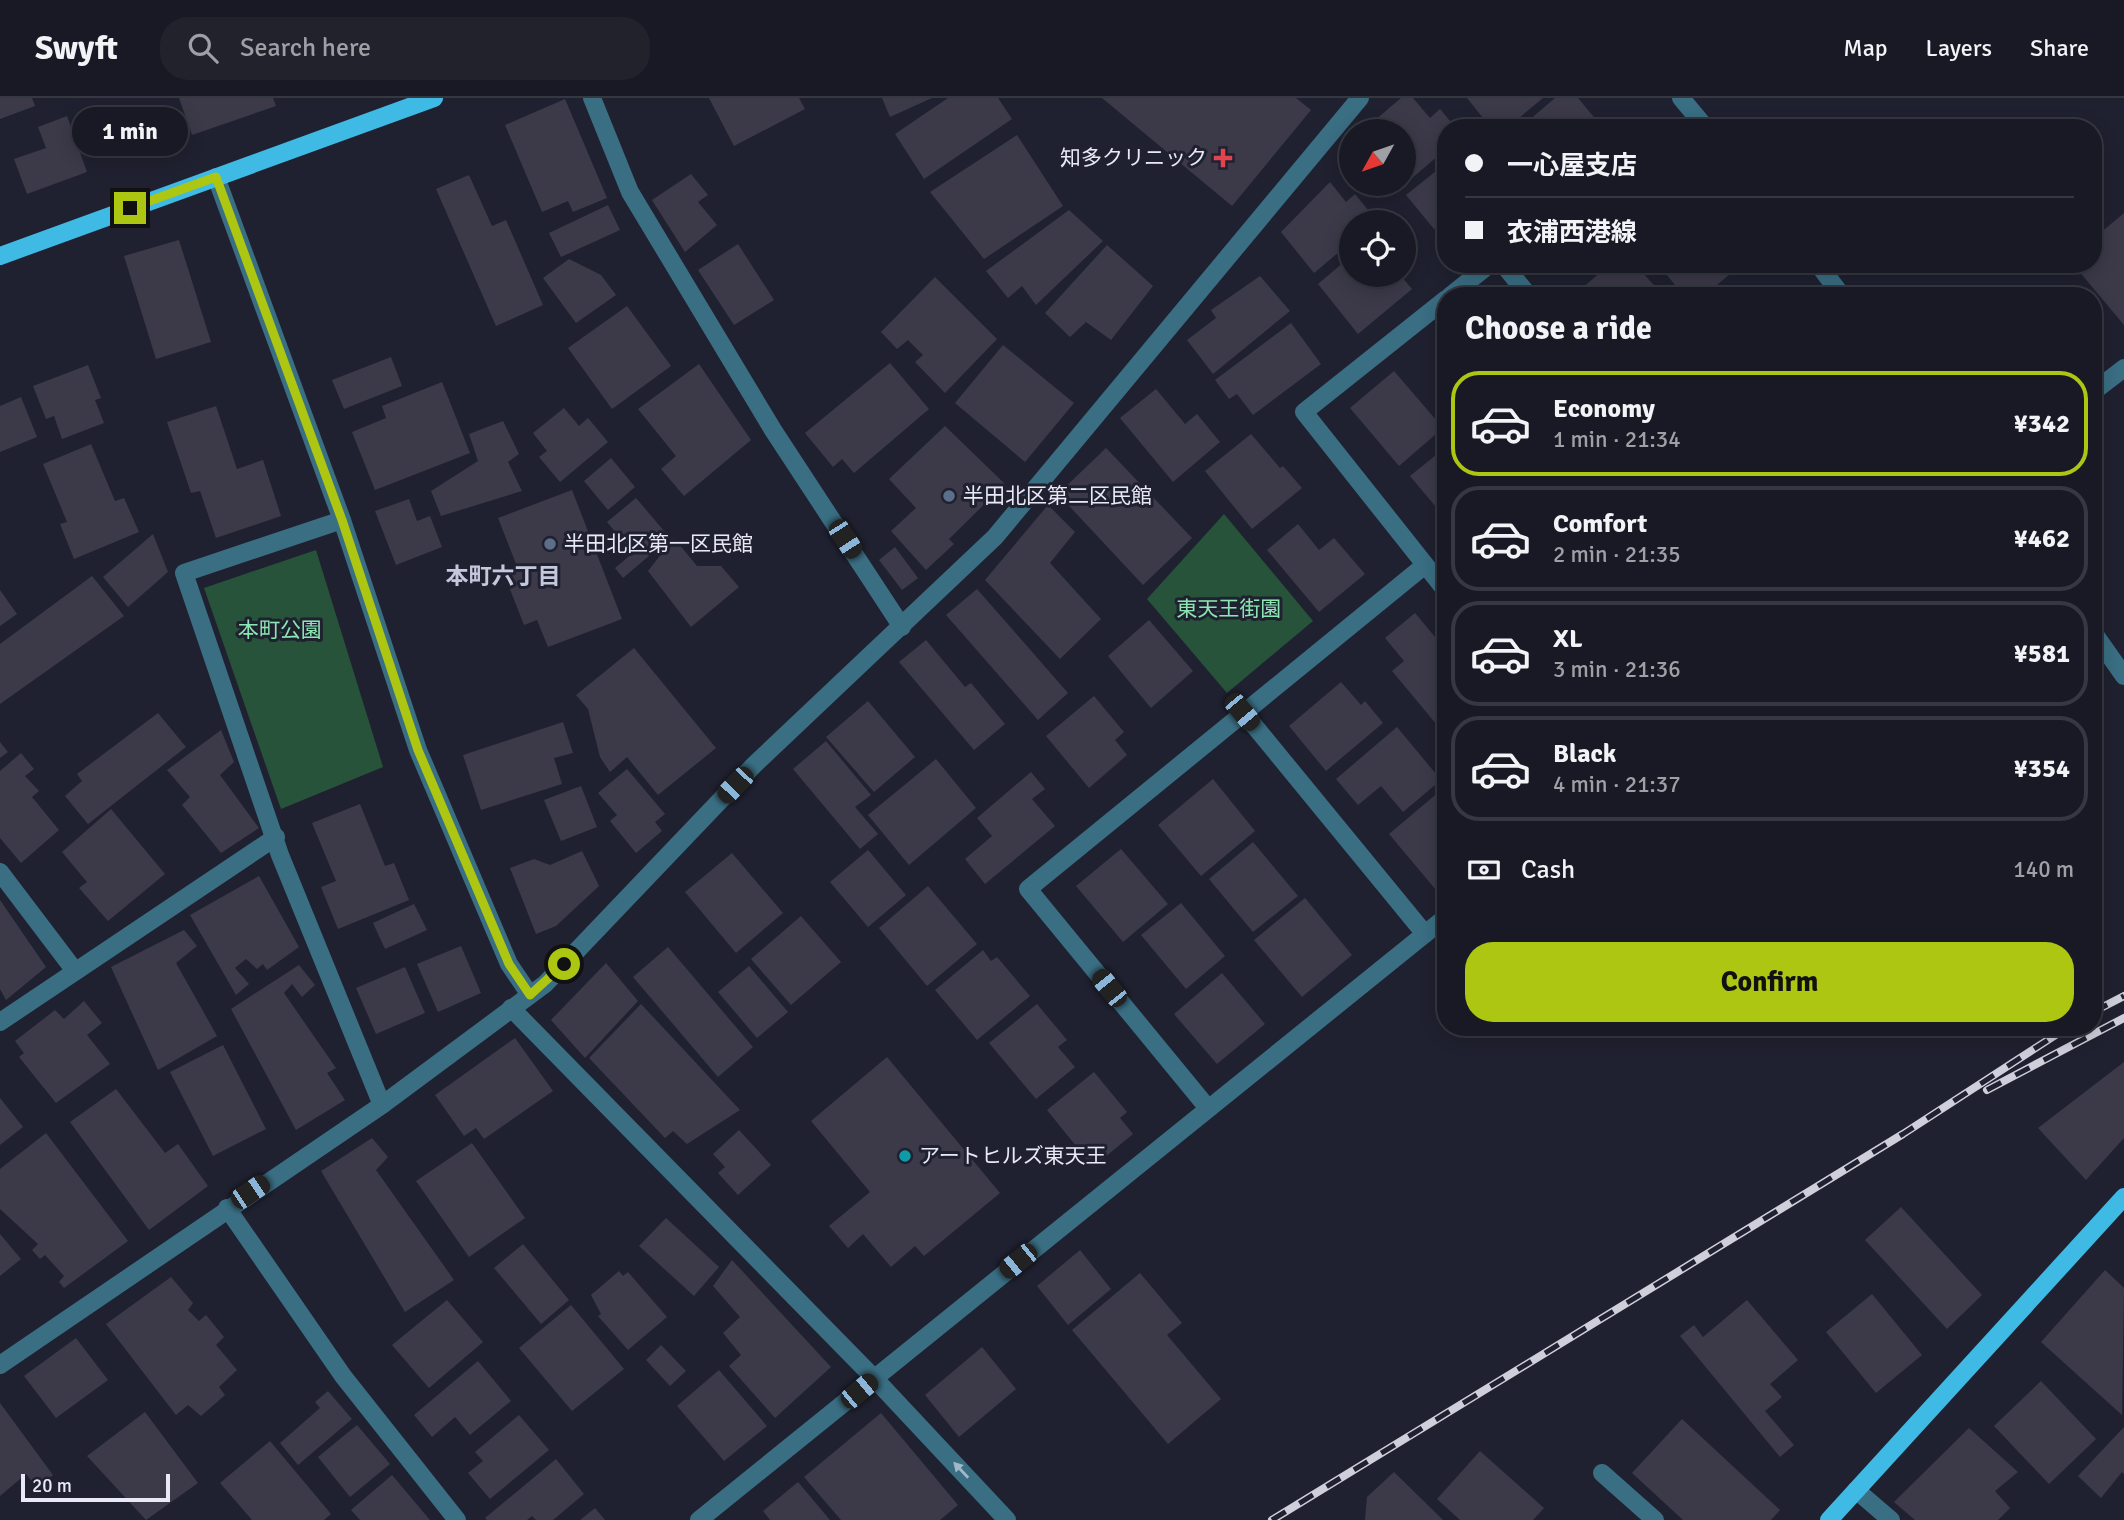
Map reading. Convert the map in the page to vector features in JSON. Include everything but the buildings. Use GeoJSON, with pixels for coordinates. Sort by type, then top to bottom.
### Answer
{"type":"FeatureCollection","features":[{"type":"Feature","properties":{"kind":"main road"},"geometry":{"type":"LineString","coordinates":[[0,256],[434,98]]}},
{"type":"Feature","properties":{"kind":"main road"},"geometry":{"type":"LineString","coordinates":[[1829,1520],[2124,1197]]}},
{"type":"Feature","properties":{"kind":"street"},"geometry":{"type":"LineString","coordinates":[[592,98],[630,192],[773,430],[902,627]]}},
{"type":"Feature","properties":{"kind":"street"},"geometry":{"type":"LineString","coordinates":[[0,1365],[382,1105],[545,984],[754,765],[995,537],[1360,98]]}},
{"type":"Feature","properties":{"kind":"street"},"geometry":{"type":"LineString","coordinates":[[1681,98],[1698,119]]}},
{"type":"Feature","properties":{"kind":"street"},"geometry":{"type":"LineString","coordinates":[[216,177],[342,520],[418,750],[509,964],[530,995]]}},
{"type":"Feature","properties":{"kind":"street"},"geometry":{"type":"LineString","coordinates":[[1461,287],[1479,273]]}},
{"type":"Feature","properties":{"kind":"street"},"geometry":{"type":"LineString","coordinates":[[1511,273],[1522,287]]}},
{"type":"Feature","properties":{"kind":"street"},"geometry":{"type":"LineString","coordinates":[[1437,306],[1304,412],[1437,580]]}},
{"type":"Feature","properties":{"kind":"street"},"geometry":{"type":"LineString","coordinates":[[2102,385],[2124,368]]}},
{"type":"Feature","properties":{"kind":"street"},"geometry":{"type":"LineString","coordinates":[[342,520],[184,573],[280,855],[382,1105]]}},
{"type":"Feature","properties":{"kind":"street"},"geometry":{"type":"LineString","coordinates":[[1207,1107],[1028,889],[1425,565]]}},
{"type":"Feature","properties":{"kind":"street"},"geometry":{"type":"LineString","coordinates":[[2102,645],[2124,676]]}},
{"type":"Feature","properties":{"kind":"street"},"geometry":{"type":"LineString","coordinates":[[1242,712],[1425,934]]}},
{"type":"Feature","properties":{"kind":"street"},"geometry":{"type":"LineString","coordinates":[[0,1022],[276,837]]}},
{"type":"Feature","properties":{"kind":"street"},"geometry":{"type":"LineString","coordinates":[[0,872],[75,971]]}},
{"type":"Feature","properties":{"kind":"street"},"geometry":{"type":"LineString","coordinates":[[699,1520],[1207,1107],[1437,924]]}},
{"type":"Feature","properties":{"kind":"street"},"geometry":{"type":"LineString","coordinates":[[511,1008],[874,1378],[1007,1520]]}},
{"type":"Feature","properties":{"kind":"street"},"geometry":{"type":"LineString","coordinates":[[227,1208],[343,1376],[457,1520]]}},
{"type":"Feature","properties":{"kind":"street"},"geometry":{"type":"LineString","coordinates":[[1602,1473],[1655,1520]]}},
{"type":"Feature","properties":{"kind":"street"},"geometry":{"type":"LineString","coordinates":[[1856,1490],[1891,1520]]}},
{"type":"Feature","properties":{"kind":"green space","name":"東天王街園"},"geometry":{"type":"Polygon","coordinates":[[[1224,514],[1313,621],[1227,693],[1147,599],[1224,514]]]}},
{"type":"Feature","properties":{"kind":"green space","name":"本町公園"},"geometry":{"type":"Polygon","coordinates":[[[316,550],[383,767],[281,809],[204,588],[316,550]]]}},
{"type":"Feature","properties":{"kind":"railway"},"geometry":{"type":"LineString","coordinates":[[2102,1007],[2124,996]]}},
{"type":"Feature","properties":{"kind":"railway"},"geometry":{"type":"LineString","coordinates":[[2102,1030],[2124,1018]]}},
{"type":"Feature","properties":{"kind":"railway"},"geometry":{"type":"LineString","coordinates":[[1272,1520],[1903,1134],[2054,1036]]}},
{"type":"Feature","properties":{"kind":"railway"},"geometry":{"type":"LineString","coordinates":[[1987,1090],[2090,1036]]}},
{"type":"Feature","properties":{"kind":"place","name":"知多クリニック"},"geometry":{"type":"Point","coordinates":[1223,158]}},
{"type":"Feature","properties":{"kind":"place","name":"半田北区第二区民館"},"geometry":{"type":"Point","coordinates":[949,496]}},
{"type":"Feature","properties":{"kind":"place","name":"半田北区第一区民館"},"geometry":{"type":"Point","coordinates":[550,544]}},
{"type":"Feature","properties":{"kind":"place","name":"アートヒルズ東天王"},"geometry":{"type":"Point","coordinates":[905,1156]}},
{"type":"Feature","properties":{"kind":"district","name":"本町六丁目"},"geometry":{"type":"Point","coordinates":[503,576]}},
{"type":"Feature","properties":{"kind":"route"},"geometry":{"type":"LineString","coordinates":[[130,208],[216,177],[342,520],[418,750],[509,964],[530,995],[564,964]]}}]}
